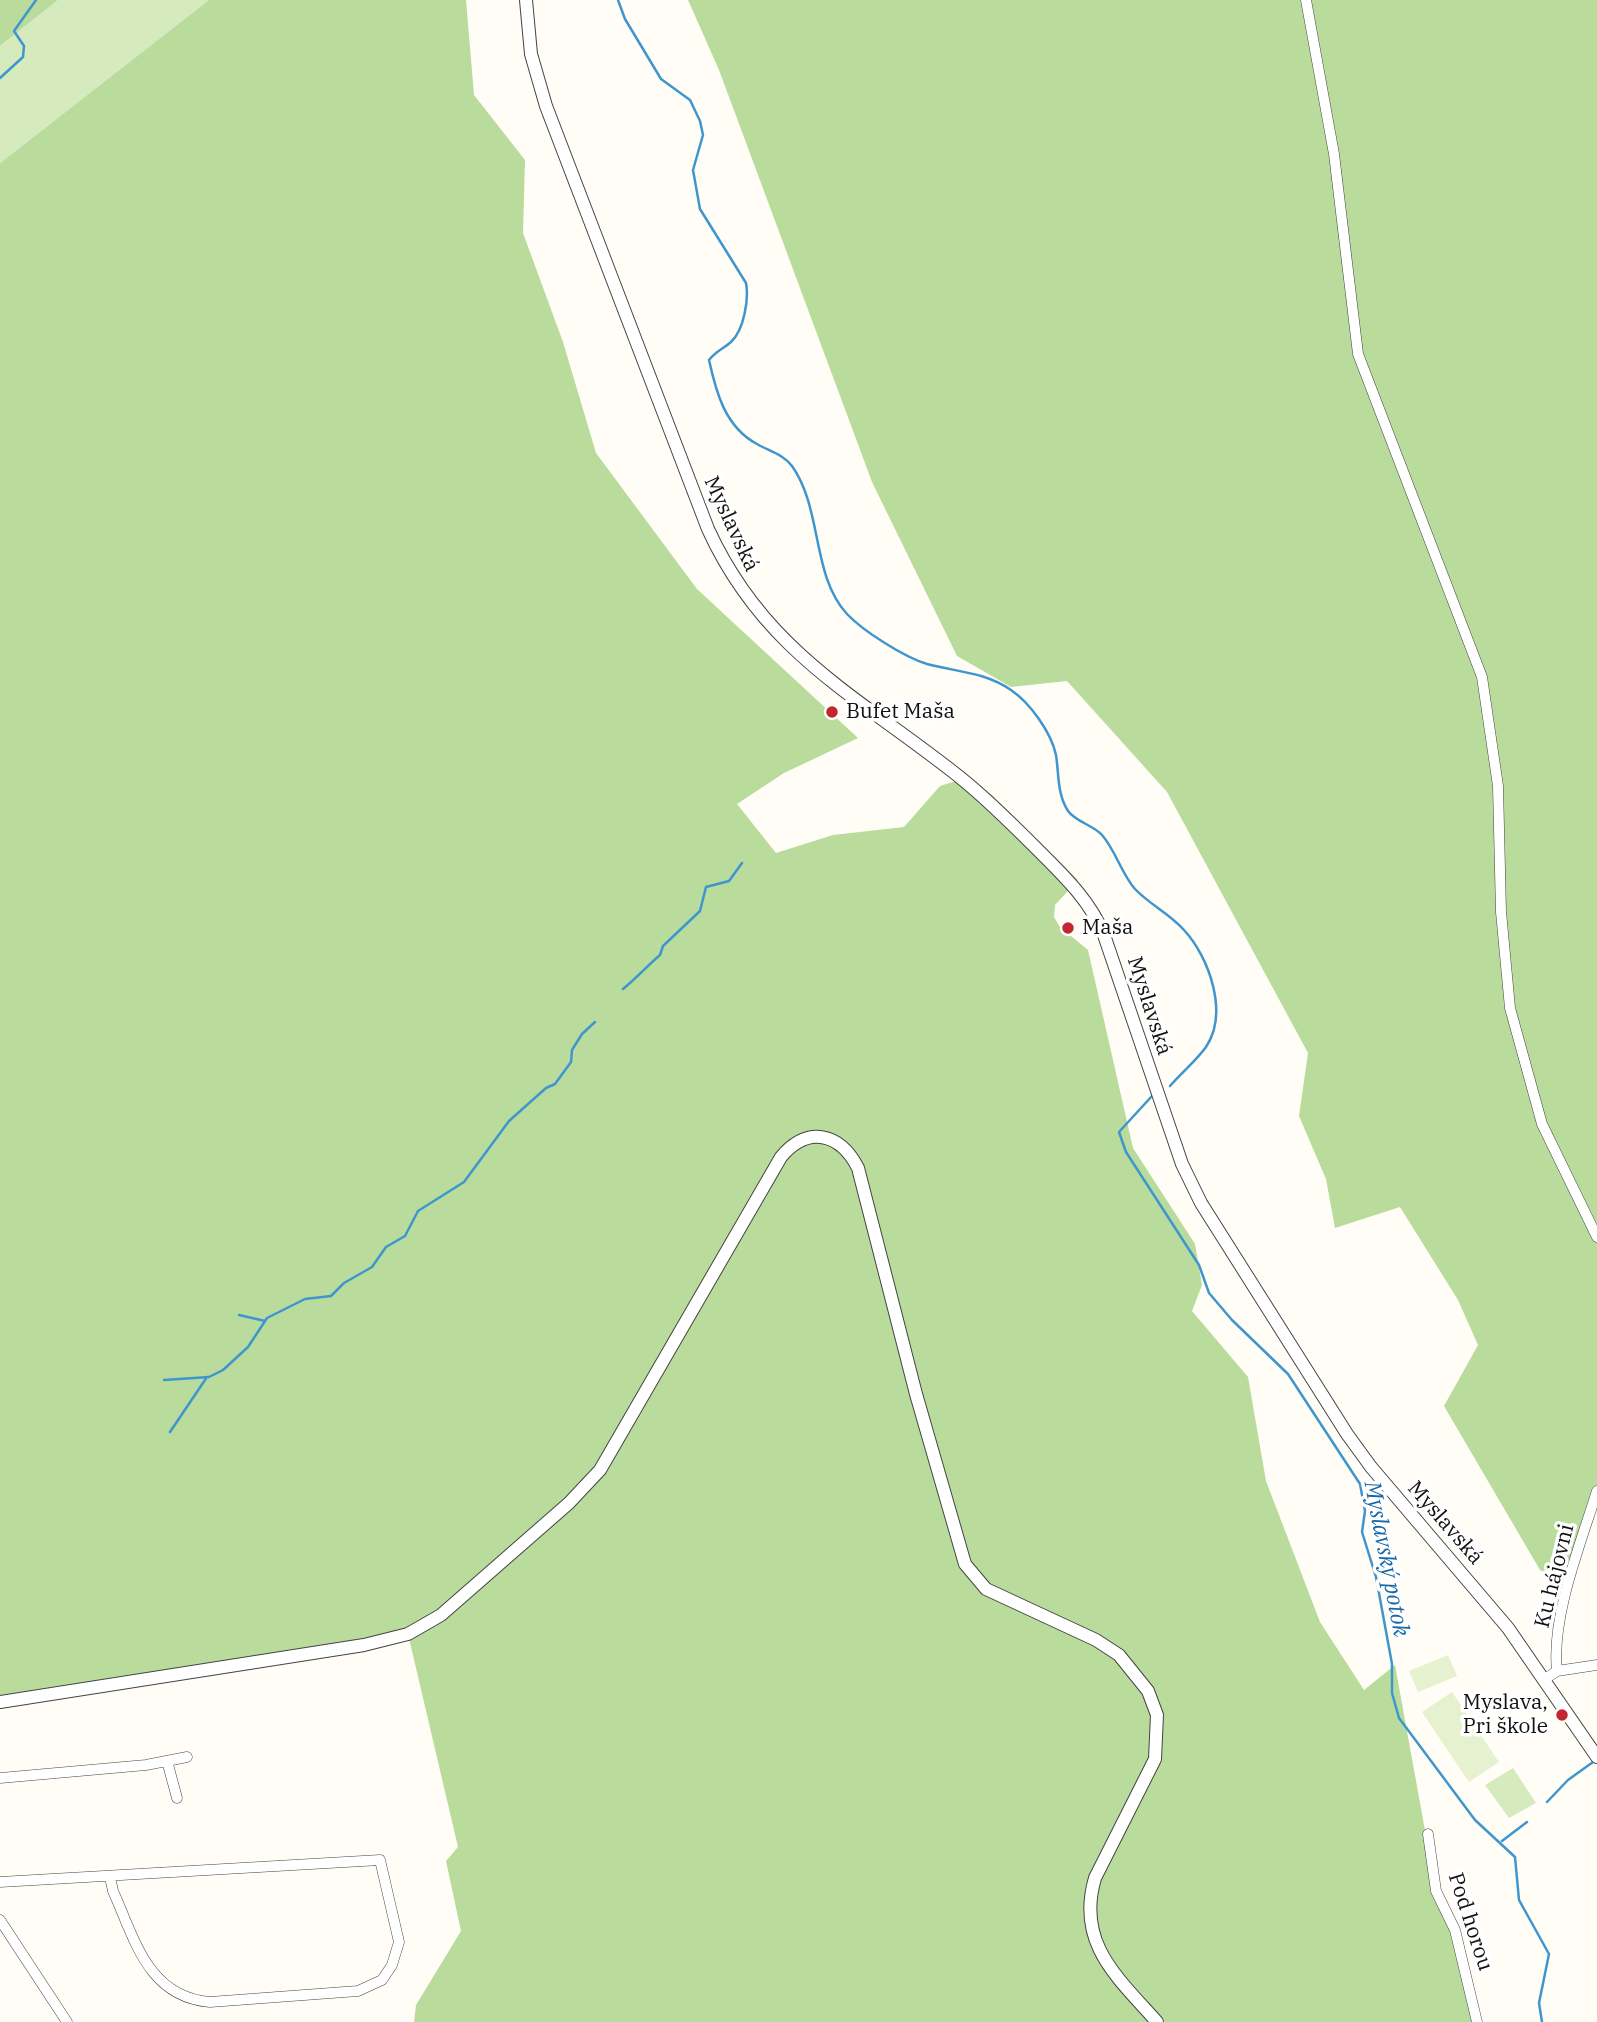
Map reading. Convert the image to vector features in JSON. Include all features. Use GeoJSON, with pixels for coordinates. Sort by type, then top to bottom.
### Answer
{"type":"FeatureCollection","features":[{"type":"Feature","properties":{"kind":"street","name":"Myslavská"},"geometry":{"type":"LineString","coordinates":[[526,0],[531,54],[546,106],[708,529],[736,583],[754,609],[790,647],[1002,814],[1091,909],[1104,935],[1182,1164],[1201,1203],[1347,1434],[1371,1467],[1489,1603],[1597,1756]]}},
{"type":"Feature","properties":{"kind":"street"},"geometry":{"type":"LineString","coordinates":[[1306,0],[1334,154],[1358,354],[1482,677],[1498,786],[1502,912],[1513,1020],[1542,1124],[1597,1237]]}},
{"type":"Feature","properties":{"kind":"street"},"geometry":{"type":"LineString","coordinates":[[0,1702],[364,1645],[408,1634],[430,1622],[586,1487],[614,1446],[781,1157],[793,1144],[807,1138],[830,1139],[845,1149],[858,1168],[916,1394],[965,1564],[986,1588],[1096,1640],[1119,1656],[1149,1691],[1157,1715],[1155,1759],[1095,1878],[1089,1898],[1088,1921],[1096,1943],[1108,1963],[1157,2022]]}},
{"type":"Feature","properties":{"kind":"street","name":"Ku hájovni"},"geometry":{"type":"LineString","coordinates":[[1557,1671],[1559,1631],[1575,1563],[1597,1490]]}},
{"type":"Feature","properties":{"kind":"street"},"geometry":{"type":"LineString","coordinates":[[1545,1679],[1557,1671],[1597,1665]]}},
{"type":"Feature","properties":{"kind":"street"},"geometry":{"type":"LineString","coordinates":[[0,1778],[187,1757]]}},
{"type":"Feature","properties":{"kind":"street"},"geometry":{"type":"LineString","coordinates":[[167,1761],[177,1798]]}},
{"type":"Feature","properties":{"kind":"street","name":"Pod horou"},"geometry":{"type":"LineString","coordinates":[[1428,1834],[1436,1891],[1455,1930],[1477,2022]]}},
{"type":"Feature","properties":{"kind":"street"},"geometry":{"type":"LineString","coordinates":[[0,1882],[380,1860],[398,1935],[396,1957],[382,1980],[358,1991],[210,2002],[188,1999],[168,1989],[152,1972],[118,1902],[110,1877]]}},
{"type":"Feature","properties":{"kind":"street"},"geometry":{"type":"LineString","coordinates":[[0,1920],[67,2022]]}},
{"type":"Feature","properties":{"kind":"green space"},"geometry":{"type":"Polygon","coordinates":[[[0,0],[58,0],[0,46],[0,0]]]}},
{"type":"Feature","properties":{"kind":"green space"},"geometry":{"type":"Polygon","coordinates":[[[58,0],[209,0],[0,163],[0,46],[58,0]]]}},
{"type":"Feature","properties":{"kind":"green space"},"geometry":{"type":"Polygon","coordinates":[[[209,0],[466,0],[474,95],[525,160],[523,233],[563,342],[596,453],[697,589],[858,738],[784,773],[737,804],[776,853],[833,835],[904,827],[940,786],[969,777],[992,795],[1078,880],[1055,905],[1054,917],[1060,927],[1088,950],[1133,1148],[1195,1244],[1202,1285],[1192,1311],[1248,1377],[1266,1481],[1320,1622],[1364,1690],[1395,1665],[1436,1891],[1450,1917],[1477,2022],[414,2022],[416,2005],[461,1931],[446,1861],[458,1847],[408,1634],[0,1701],[0,163],[209,0]]]}},
{"type":"Feature","properties":{"kind":"green space"},"geometry":{"type":"Polygon","coordinates":[[[688,0],[1597,0],[1597,1489],[1569,1586],[1540,1570],[1444,1406],[1478,1345],[1458,1300],[1400,1207],[1335,1228],[1326,1179],[1299,1116],[1308,1053],[1167,792],[1067,681],[1011,687],[957,656],[872,482],[719,70],[688,0]]]}},
{"type":"Feature","properties":{"kind":"green space"},"geometry":{"type":"Polygon","coordinates":[[[1448,1655],[1457,1676],[1418,1692],[1409,1671],[1448,1655]]]}},
{"type":"Feature","properties":{"kind":"green space"},"geometry":{"type":"Polygon","coordinates":[[[1452,1692],[1499,1762],[1469,1782],[1422,1712],[1452,1692]]]}},
{"type":"Feature","properties":{"kind":"green space"},"geometry":{"type":"Polygon","coordinates":[[[1513,1768],[1536,1803],[1509,1818],[1485,1785],[1513,1768]]]}},
{"type":"Feature","properties":{"kind":"waterway"},"geometry":{"type":"LineString","coordinates":[[0,78],[23,57],[24,46],[14,31],[36,0]]}},
{"type":"Feature","properties":{"kind":"waterway","name":"Myslavský potok"},"geometry":{"type":"LineString","coordinates":[[618,0],[625,19],[661,79],[690,100],[700,121],[703,135],[693,170],[700,209],[746,283],[746,306],[736,337],[709,360],[724,408],[746,437],[792,466],[809,502],[828,581],[847,614],[873,635],[907,656],[927,664],[991,679],[1025,702],[1050,737],[1056,755],[1060,791],[1068,811],[1102,835],[1135,889],[1178,924],[1193,941],[1213,986],[1216,1018],[1206,1047],[1170,1086]]}},
{"type":"Feature","properties":{"kind":"waterway"},"geometry":{"type":"LineString","coordinates":[[623,989],[660,955],[663,946],[700,911],[706,887],[729,881],[742,863]]}},
{"type":"Feature","properties":{"kind":"waterway"},"geometry":{"type":"LineString","coordinates":[[164,1380],[209,1377],[223,1370],[248,1347],[267,1318],[305,1299],[331,1296],[344,1283],[372,1267],[386,1247],[405,1236],[418,1211],[464,1182],[509,1121],[546,1088],[555,1084],[571,1062],[572,1050],[582,1034],[595,1022]]}},
{"type":"Feature","properties":{"kind":"waterway","name":"Myslavský potok"},"geometry":{"type":"LineString","coordinates":[[1152,1096],[1119,1132],[1126,1152],[1199,1265],[1209,1293],[1232,1320],[1288,1374],[1360,1484],[1365,1511],[1362,1532],[1376,1577],[1392,1664],[1392,1693],[1399,1718],[1475,1820],[1515,1857],[1519,1900],[1549,1954],[1539,2003],[1542,2022]]}},
{"type":"Feature","properties":{"kind":"waterway"},"geometry":{"type":"LineString","coordinates":[[239,1315],[265,1321]]}},
{"type":"Feature","properties":{"kind":"waterway"},"geometry":{"type":"LineString","coordinates":[[170,1432],[207,1377]]}},
{"type":"Feature","properties":{"kind":"waterway"},"geometry":{"type":"LineString","coordinates":[[1547,1802],[1568,1780],[1593,1762]]}},
{"type":"Feature","properties":{"kind":"waterway"},"geometry":{"type":"LineString","coordinates":[[1502,1841],[1527,1822]]}},
{"type":"Feature","properties":{"kind":"place","name":"Bufet Maša"},"geometry":{"type":"Point","coordinates":[832,712]}},
{"type":"Feature","properties":{"kind":"place","name":"Maša"},"geometry":{"type":"Point","coordinates":[1068,928]}},
{"type":"Feature","properties":{"kind":"place","name":"Myslava, Pri škole"},"geometry":{"type":"Point","coordinates":[1562,1715]}}]}
